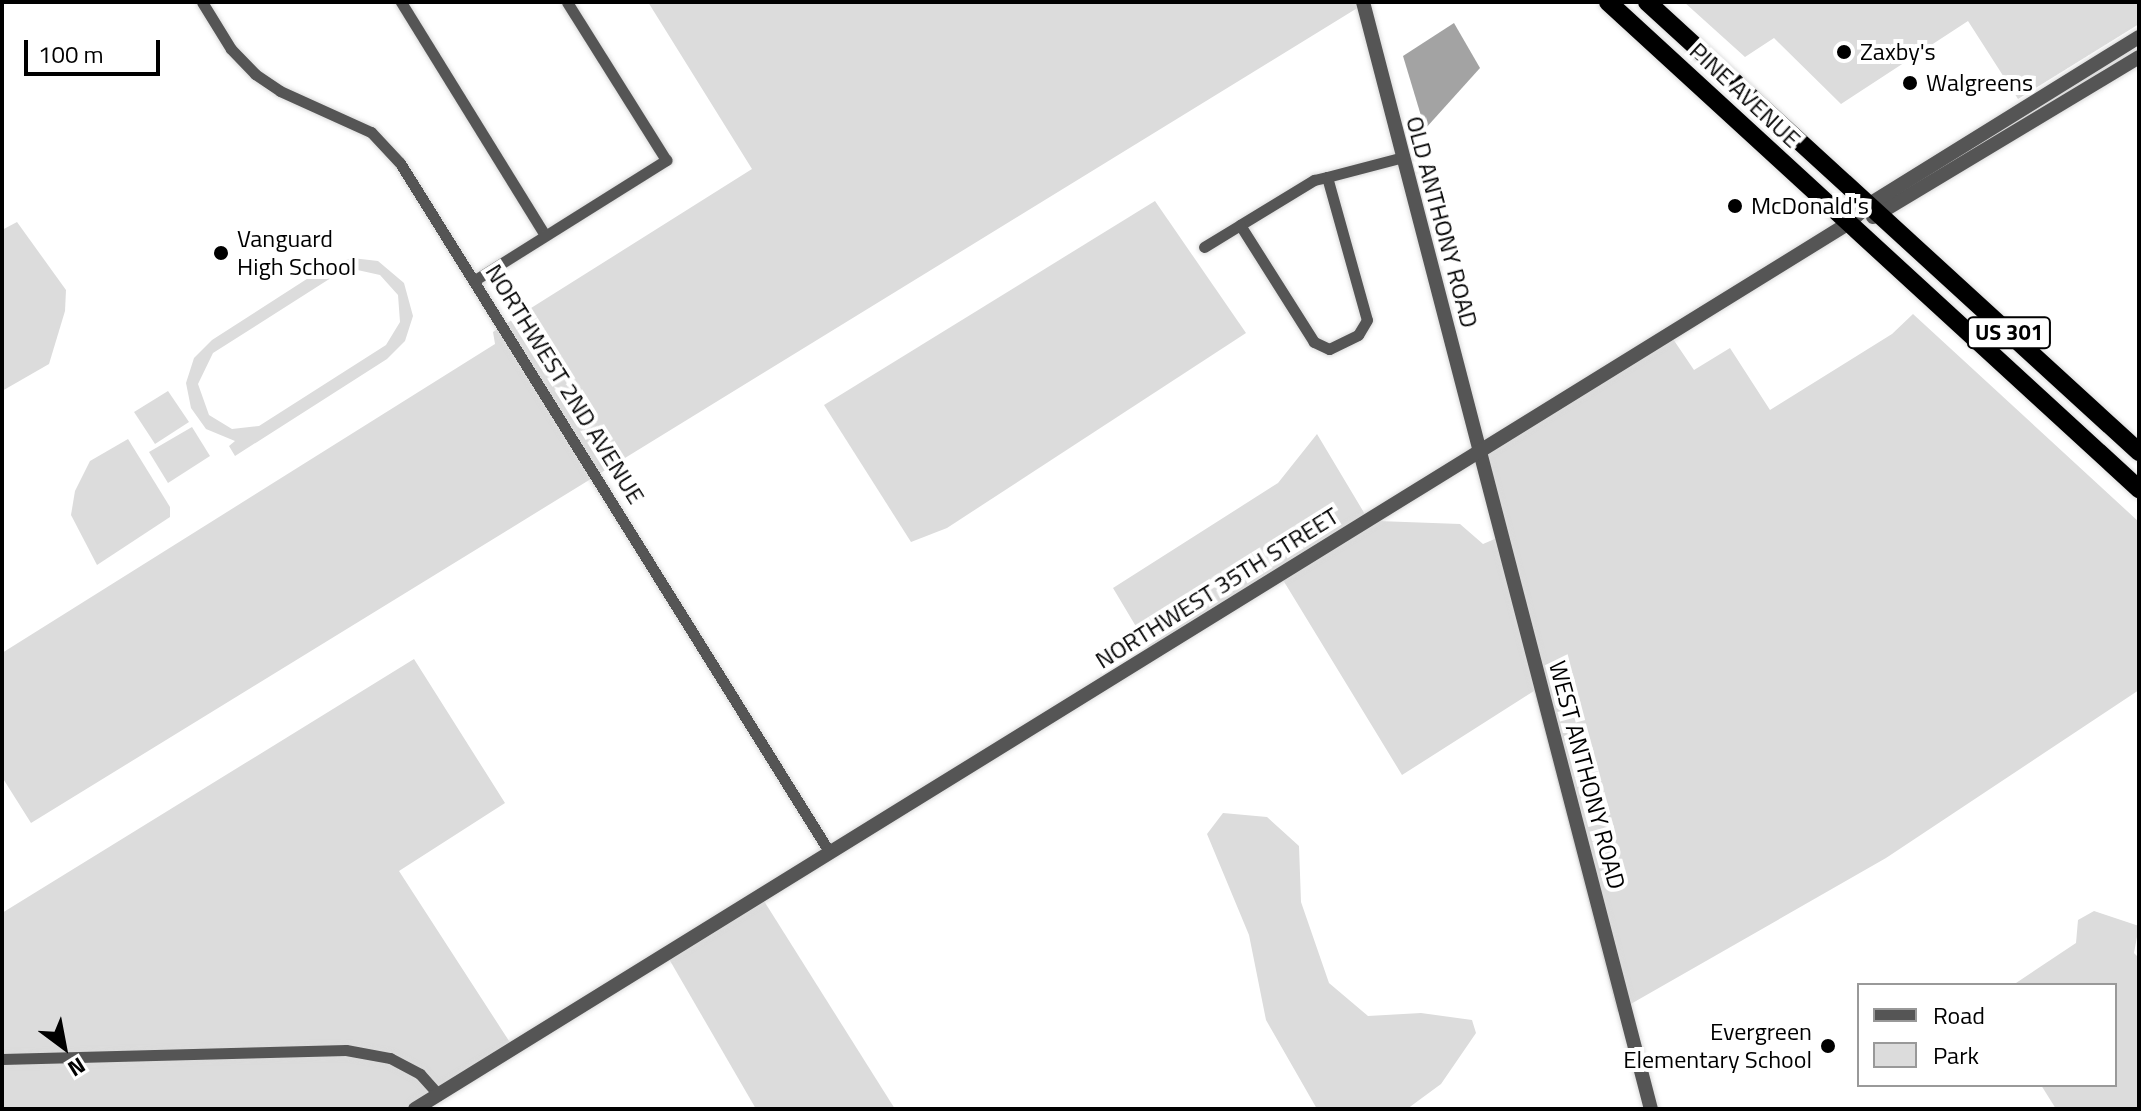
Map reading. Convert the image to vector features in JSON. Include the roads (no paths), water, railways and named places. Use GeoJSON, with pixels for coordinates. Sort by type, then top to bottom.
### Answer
{"type":"FeatureCollection","features":[{"type":"Feature","properties":{"kind":"highway","name":"PINE AVENUE"},"geometry":{"type":"LineString","coordinates":[[1608,2],[1849,223]]}},
{"type":"Feature","properties":{"kind":"highway","name":"PINE AVENUE"},"geometry":{"type":"LineString","coordinates":[[1647,2],[1874,210]]}},
{"type":"Feature","properties":{"kind":"highway","name":"US 301"},"geometry":{"type":"LineString","coordinates":[[1874,210],[2139,452]]}},
{"type":"Feature","properties":{"kind":"highway","name":"US 301"},"geometry":{"type":"LineString","coordinates":[[1849,223],[2139,489]]}},
{"type":"Feature","properties":{"kind":"street","name":"NORTHWEST 2ND AVENUE"},"geometry":{"type":"LineString","coordinates":[[202,2],[231,49],[255,74],[280,91],[371,132],[400,163],[830,853]]}},
{"type":"Feature","properties":{"kind":"street"},"geometry":{"type":"LineString","coordinates":[[401,2],[545,235]]}},
{"type":"Feature","properties":{"kind":"street"},"geometry":{"type":"LineString","coordinates":[[475,280],[666,160],[567,2]]}},
{"type":"Feature","properties":{"kind":"street","name":"OLD ANTHONY ROAD"},"geometry":{"type":"LineString","coordinates":[[1363,2],[1480,452]]}},
{"type":"Feature","properties":{"kind":"street","name":"NORTHWEST 35TH STREET"},"geometry":{"type":"LineString","coordinates":[[1874,210],[2139,37]]}},
{"type":"Feature","properties":{"kind":"street","name":"NORTHWEST 35TH STREET"},"geometry":{"type":"LineString","coordinates":[[415,1109],[1849,223],[2139,57]]}},
{"type":"Feature","properties":{"kind":"street"},"geometry":{"type":"LineString","coordinates":[[1204,247],[1302,186],[1403,157]]}},
{"type":"Feature","properties":{"kind":"street"},"geometry":{"type":"LineString","coordinates":[[1240,225],[1314,342],[1322,349],[1336,348],[1358,335],[1367,320],[1327,177]]}},
{"type":"Feature","properties":{"kind":"street","name":"WEST ANTHONY ROAD"},"geometry":{"type":"LineString","coordinates":[[1480,452],[1651,1109]]}},
{"type":"Feature","properties":{"kind":"street"},"geometry":{"type":"LineString","coordinates":[[2,1059],[346,1050],[390,1058],[420,1074],[439,1095]]}},
{"type":"Feature","properties":{"kind":"place","name":"Zaxby's"},"geometry":{"type":"Point","coordinates":[1844,52]}},
{"type":"Feature","properties":{"kind":"place","name":"Walgreens"},"geometry":{"type":"Point","coordinates":[1910,83]}},
{"type":"Feature","properties":{"kind":"place","name":"McDonald's"},"geometry":{"type":"Point","coordinates":[1735,206]}},
{"type":"Feature","properties":{"kind":"place","name":"Vanguard High School"},"geometry":{"type":"Point","coordinates":[221,253]}},
{"type":"Feature","properties":{"kind":"place","name":"Evergreen Elementary School"},"geometry":{"type":"Point","coordinates":[1828,1046]}}]}
